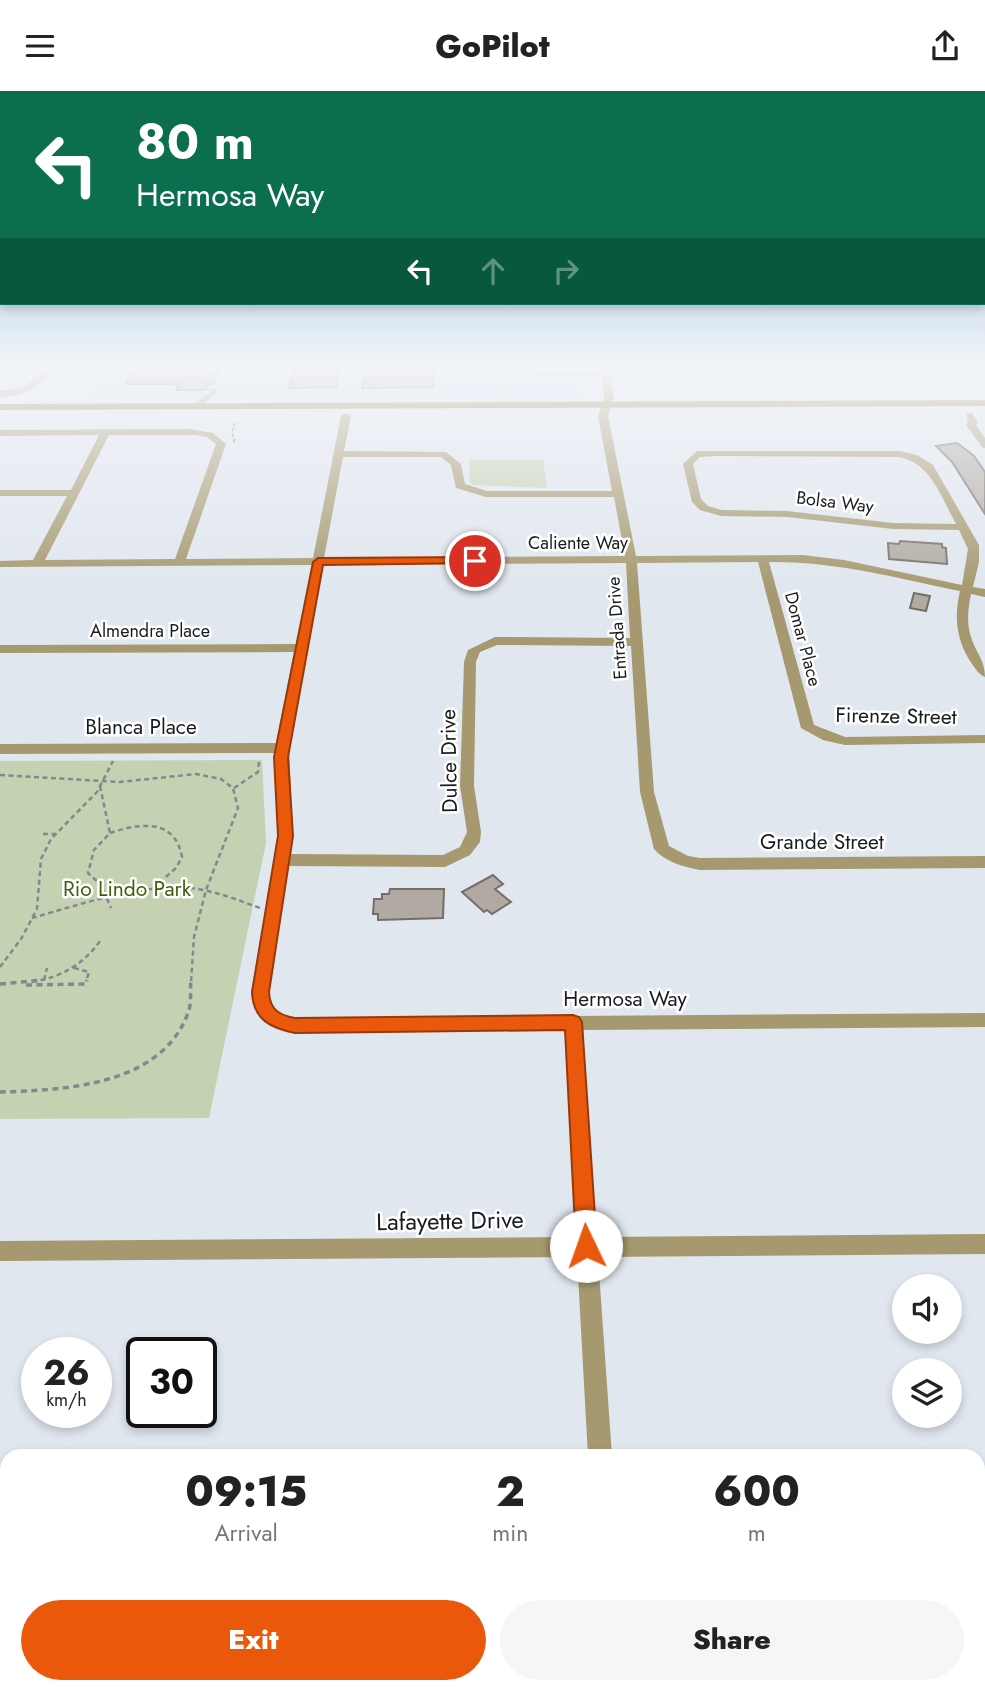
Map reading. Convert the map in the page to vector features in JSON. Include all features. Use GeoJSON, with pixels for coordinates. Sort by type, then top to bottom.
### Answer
{"type":"FeatureCollection","features":[{"type":"Feature","properties":{"kind":"street"},"geometry":{"type":"LineString","coordinates":[[37,564],[101,442]]}},
{"type":"Feature","properties":{"kind":"street"},"geometry":{"type":"LineString","coordinates":[[179,563],[221,445],[218,442]]}},
{"type":"Feature","properties":{"kind":"street"},"geometry":{"type":"LineString","coordinates":[[274,911],[286,836],[282,748],[342,442]]}},
{"type":"Feature","properties":{"kind":"street","name":"Entrada Drive"},"geometry":{"type":"LineString","coordinates":[[609,442],[631,560],[647,792],[663,849]]}},
{"type":"Feature","properties":{"kind":"street"},"geometry":{"type":"LineString","coordinates":[[339,454],[443,454],[457,464],[460,486],[486,494],[617,494]]}},
{"type":"Feature","properties":{"kind":"street","name":"Bolsa Way"},"geometry":{"type":"LineString","coordinates":[[697,454],[890,454],[914,457],[929,467],[962,527],[894,526],[787,514],[721,513],[704,508],[696,500],[689,468],[690,460],[697,454]]}},
{"type":"Feature","properties":{"kind":"street"},"geometry":{"type":"LineString","coordinates":[[0,493],[75,493]]}},
{"type":"Feature","properties":{"kind":"street"},"geometry":{"type":"LineString","coordinates":[[962,527],[975,553],[961,628],[964,641],[985,673]]}},
{"type":"Feature","properties":{"kind":"street","name":"Domar Place"},"geometry":{"type":"LineString","coordinates":[[763,559],[808,728]]}},
{"type":"Feature","properties":{"kind":"street","name":"Caliente Way"},"geometry":{"type":"LineString","coordinates":[[0,565],[822,560],[985,593]]}},
{"type":"Feature","properties":{"kind":"street","name":"Dulce Drive"},"geometry":{"type":"LineString","coordinates":[[284,860],[445,861],[457,856],[472,842],[474,832],[467,786],[470,662],[474,650],[495,641],[638,642]]}},
{"type":"Feature","properties":{"kind":"street","name":"Almendra Place"},"geometry":{"type":"LineString","coordinates":[[0,649],[301,648]]}},
{"type":"Feature","properties":{"kind":"street","name":"Firenze Street"},"geometry":{"type":"LineString","coordinates":[[808,728],[845,741],[985,739]]}},
{"type":"Feature","properties":{"kind":"street","name":"Blanca Place"},"geometry":{"type":"LineString","coordinates":[[0,749],[282,748]]}},
{"type":"Feature","properties":{"kind":"street","name":"Grande Street"},"geometry":{"type":"LineString","coordinates":[[663,849],[684,861],[700,864],[985,862]]}},
{"type":"Feature","properties":{"kind":"street","name":"Hermosa Way"},"geometry":{"type":"LineString","coordinates":[[274,911],[260,992],[261,1004],[268,1015],[280,1023],[985,1020]]}},
{"type":"Feature","properties":{"kind":"street"},"geometry":{"type":"LineString","coordinates":[[573,1022],[600,1449]]}},
{"type":"Feature","properties":{"kind":"street","name":"Lafayette Drive"},"geometry":{"type":"LineString","coordinates":[[0,1251],[985,1244]]}},
{"type":"Feature","properties":{"kind":"path"},"geometry":{"type":"LineString","coordinates":[[0,967],[21,939],[32,918],[40,893],[41,859],[56,834],[101,784],[118,748]]}},
{"type":"Feature","properties":{"kind":"path"},"geometry":{"type":"LineString","coordinates":[[233,788],[258,772],[259,762],[282,748]]}},
{"type":"Feature","properties":{"kind":"path"},"geometry":{"type":"LineString","coordinates":[[0,775],[101,784],[196,774],[221,779],[233,788],[238,808],[206,890],[194,937],[189,1011],[166,1045],[144,1065],[117,1077],[59,1090],[0,1092]]}},
{"type":"Feature","properties":{"kind":"path"},"geometry":{"type":"LineString","coordinates":[[101,784],[110,833]]}},
{"type":"Feature","properties":{"kind":"path"},"geometry":{"type":"LineString","coordinates":[[111,908],[102,885],[88,873],[88,859],[97,843],[110,833],[141,826],[162,828],[177,841],[182,856],[176,869],[151,890]]}},
{"type":"Feature","properties":{"kind":"path"},"geometry":{"type":"LineString","coordinates":[[43,834],[56,834]]}},
{"type":"Feature","properties":{"kind":"path"},"geometry":{"type":"LineString","coordinates":[[32,918],[108,896],[151,890],[206,890],[256,908],[274,911]]}},
{"type":"Feature","properties":{"kind":"path"},"geometry":{"type":"LineString","coordinates":[[17,985],[44,980],[74,968],[100,941]]}},
{"type":"Feature","properties":{"kind":"path"},"geometry":{"type":"LineString","coordinates":[[44,980],[47,968]]}},
{"type":"Feature","properties":{"kind":"path"},"geometry":{"type":"LineString","coordinates":[[0,985],[86,984],[89,972],[74,968]]}},
{"type":"Feature","properties":{"kind":"green space"},"geometry":{"type":"Polygon","coordinates":[[[469,460],[543,460],[547,488],[473,485],[470,483],[469,460]]]}},
{"type":"Feature","properties":{"kind":"green space","name":"Rio Lindo Park"},"geometry":{"type":"Polygon","coordinates":[[[262,760],[266,843],[209,1118],[0,1119],[0,761],[262,760]]]}},
{"type":"Feature","properties":{"kind":"building"},"geometry":{"type":"Polygon","coordinates":[[[957,443],[974,456],[985,472],[985,514],[952,462],[936,446],[957,443]]]}},
{"type":"Feature","properties":{"kind":"building"},"geometry":{"type":"Polygon","coordinates":[[[900,541],[942,544],[942,547],[946,548],[947,564],[889,559],[888,543],[899,544],[900,541]]]}},
{"type":"Feature","properties":{"kind":"building"},"geometry":{"type":"Polygon","coordinates":[[[914,593],[930,596],[926,611],[910,608],[914,593]]]}},
{"type":"Feature","properties":{"kind":"building"},"geometry":{"type":"Polygon","coordinates":[[[493,875],[503,884],[495,889],[511,902],[492,914],[487,910],[484,912],[462,892],[493,875]]]}},
{"type":"Feature","properties":{"kind":"building"},"geometry":{"type":"Polygon","coordinates":[[[390,889],[444,889],[443,918],[378,920],[378,914],[373,914],[374,899],[382,899],[382,894],[389,894],[390,889]]]}},
{"type":"Feature","properties":{"kind":"route"},"geometry":{"type":"LineString","coordinates":[[475,561],[318,562],[281,757],[286,836],[260,992],[261,1004],[268,1015],[280,1023],[295,1025],[573,1022],[586,1246]]}}]}
